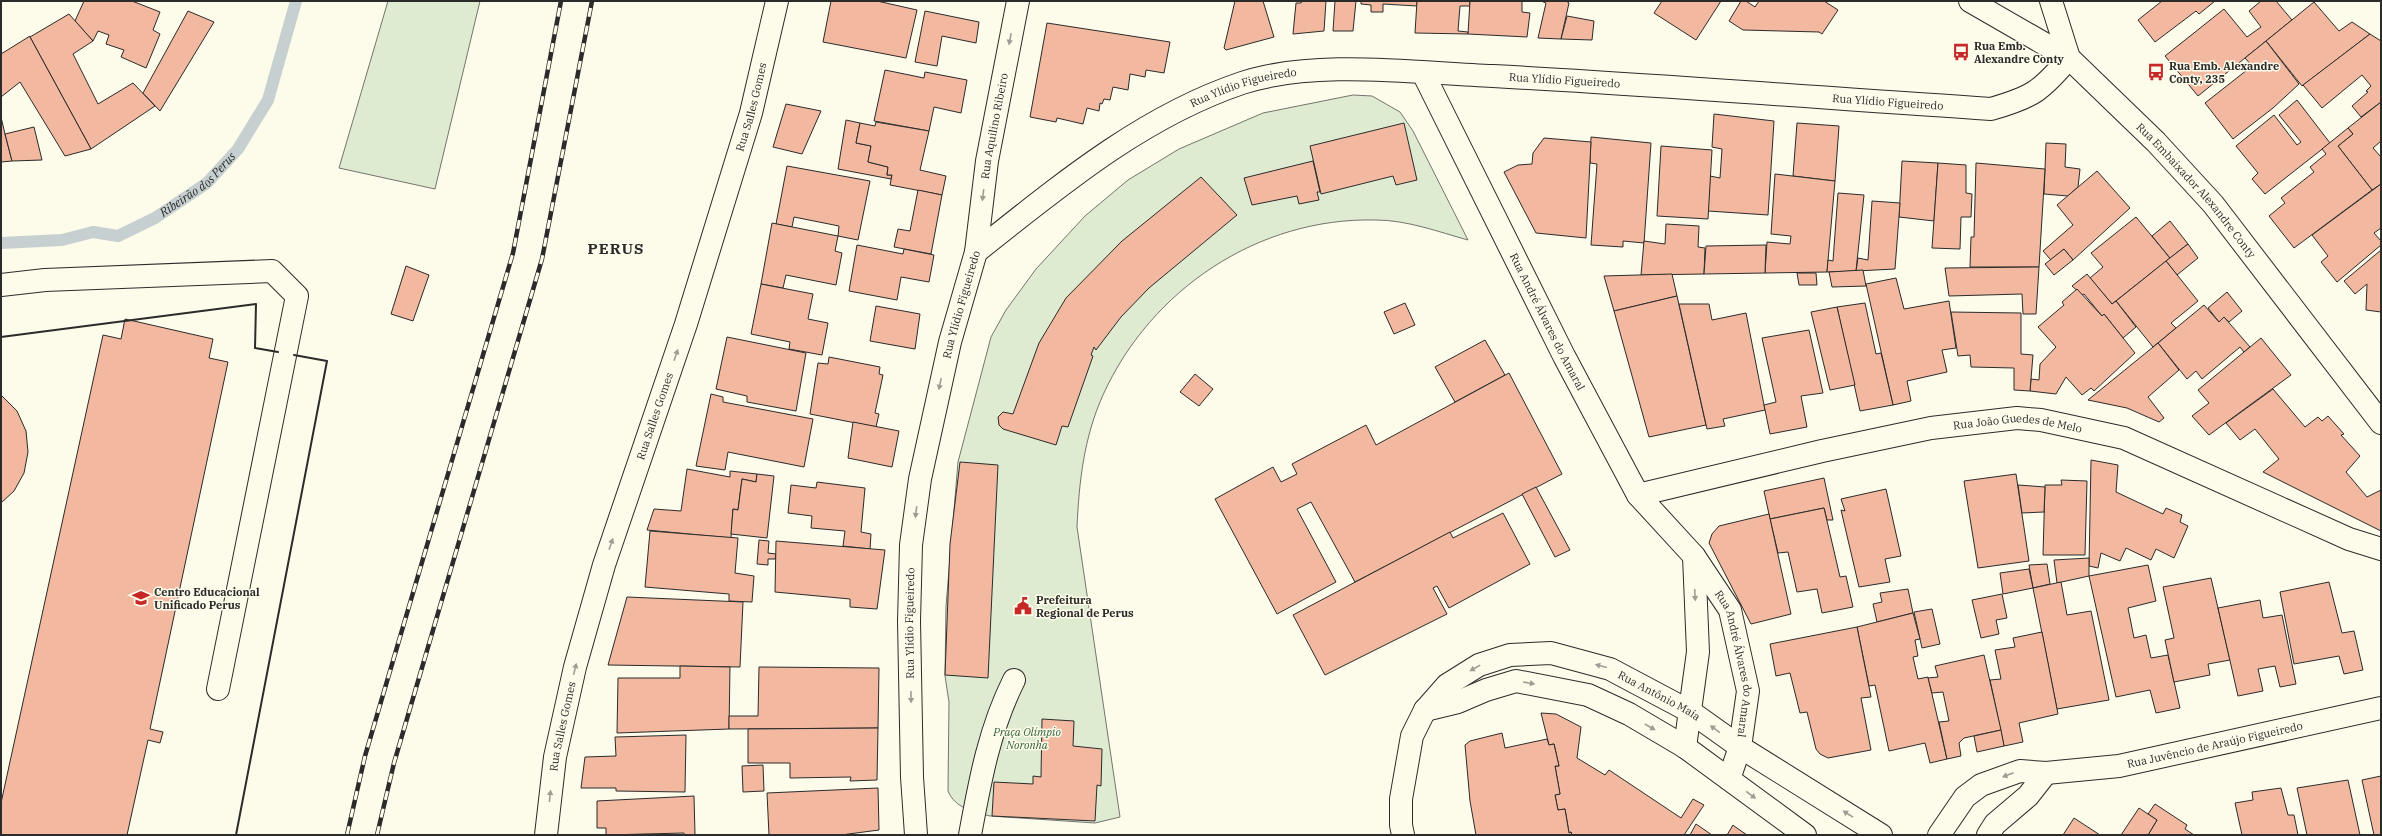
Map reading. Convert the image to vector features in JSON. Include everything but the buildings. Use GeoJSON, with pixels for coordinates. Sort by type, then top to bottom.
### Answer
{"type":"FeatureCollection","features":[{"type":"Feature","properties":{"kind":"street","name":"Rua Salles Gomes"},"geometry":{"type":"LineString","coordinates":[[546,835],[555,757],[577,659],[604,565],[686,324],[751,113],[777,1]]}},
{"type":"Feature","properties":{"kind":"street","name":"Rua Aquilino Ribeiro"},"geometry":{"type":"LineString","coordinates":[[976,252],[987,161],[1018,1]]}},
{"type":"Feature","properties":{"kind":"street","name":"Rua Embaixador Alexandre Conty"},"geometry":{"type":"LineString","coordinates":[[1970,1],[2069,58],[2156,142],[2212,204],[2381,423]]}},
{"type":"Feature","properties":{"kind":"street"},"geometry":{"type":"LineString","coordinates":[[2051,1],[2069,58]]}},
{"type":"Feature","properties":{"kind":"street","name":"Rua Ylídio Figueiredo"},"geometry":{"type":"LineString","coordinates":[[916,835],[912,777],[909,621],[911,545],[920,479],[950,342],[976,252],[1103,155],[1171,112],[1243,83],[1315,69],[1609,82],[1991,109],[2022,101],[2038,91],[2069,58]]}},
{"type":"Feature","properties":{"kind":"street","name":"Rua André Álvares do Amaral"},"geometry":{"type":"LineString","coordinates":[[1423,73],[1564,356],[1638,495],[1694,556],[1730,610],[1748,691],[1740,747],[1729,779]]}},
{"type":"Feature","properties":{"kind":"street"},"geometry":{"type":"LineString","coordinates":[[1,285],[45,280],[272,271],[297,296],[218,689]]}},
{"type":"Feature","properties":{"kind":"street","name":"Rua João Guedes de Melo"},"geometry":{"type":"LineString","coordinates":[[1638,495],[1822,451],[1923,430],[1981,420],[2017,418],[2042,420],[2124,438],[2349,539],[2381,549]]}},
{"type":"Feature","properties":{"kind":"street","name":"Rua André Álvares do Amaral"},"geometry":{"type":"LineString","coordinates":[[1685,747],[1698,652],[1694,556]]}},
{"type":"Feature","properties":{"kind":"street","name":"Rua Antônio Maia"},"geometry":{"type":"LineString","coordinates":[[1403,835],[1401,826],[1401,799],[1412,736],[1425,710],[1447,685],[1479,665],[1510,655],[1551,653],[1610,669],[1691,712],[1740,747],[1881,835]]}},
{"type":"Feature","properties":{"kind":"street"},"geometry":{"type":"LineString","coordinates":[[970,835],[987,746],[1002,703],[1014,680]]}},
{"type":"Feature","properties":{"kind":"street"},"geometry":{"type":"LineString","coordinates":[[1425,710],[1458,702],[1486,690],[1516,681],[1588,695],[1629,714],[1685,747],[1805,835]]}},
{"type":"Feature","properties":{"kind":"street","name":"Rua Juvêncio de Araújo Figueiredo"},"geometry":{"type":"LineString","coordinates":[[1939,835],[1951,815],[1965,797],[1981,786],[2020,771],[2046,773],[2119,766],[2381,708]]}},
{"type":"Feature","properties":{"kind":"street"},"geometry":{"type":"LineString","coordinates":[[1988,835],[1995,824],[2028,796],[2046,773]]}},
{"type":"Feature","properties":{"kind":"green space"},"geometry":{"type":"Polygon","coordinates":[[[388,1],[480,1],[435,189],[339,168],[388,1]]]}},
{"type":"Feature","properties":{"kind":"green space","name":"Praça Olímpio Noronha"},"geometry":{"type":"Polygon","coordinates":[[[1353,95],[1372,96],[1400,112],[1413,131],[1468,240],[1423,227],[1399,222],[1376,220],[1333,222],[1291,231],[1251,246],[1214,267],[1180,292],[1149,323],[1124,357],[1103,395],[1091,427],[1081,477],[1077,527],[1120,817],[1095,823],[990,816],[965,808],[955,802],[948,791],[949,702],[945,676],[946,606],[958,462],[991,337],[1006,310],[1036,269],[1085,216],[1128,180],[1179,149],[1263,113],[1353,95]]]}},
{"type":"Feature","properties":{"kind":"waterway","name":"Ribeirão dos Perus"},"geometry":{"type":"LineString","coordinates":[[1,243],[62,240],[93,232],[118,236],[155,218],[207,183],[238,149],[268,100],[296,1]]}},
{"type":"Feature","properties":{"kind":"railway"},"geometry":{"type":"LineString","coordinates":[[347,835],[365,756],[513,253],[561,1]]}},
{"type":"Feature","properties":{"kind":"railway"},"geometry":{"type":"LineString","coordinates":[[377,835],[394,763],[542,259],[592,1]]}},
{"type":"Feature","properties":{"kind":"wall"},"geometry":{"type":"LineString","coordinates":[[1,337],[256,304],[255,348],[278,352]]}},
{"type":"Feature","properties":{"kind":"wall"},"geometry":{"type":"LineString","coordinates":[[236,835],[327,361],[294,355]]}},
{"type":"Feature","properties":{"kind":"place","name":"Rua Emb. Alexandre Conty"},"geometry":{"type":"Point","coordinates":[1961,52]}},
{"type":"Feature","properties":{"kind":"place","name":"Rua Emb. Alexandre Conty, 235"},"geometry":{"type":"Point","coordinates":[2156,72]}},
{"type":"Feature","properties":{"kind":"place","name":"Centro Educacional Unificado Perus"},"geometry":{"type":"Point","coordinates":[141,598]}},
{"type":"Feature","properties":{"kind":"place","name":"Prefeitura Regional de Perus"},"geometry":{"type":"Point","coordinates":[1023,606]}},
{"type":"Feature","properties":{"kind":"district","name":"PERUS"},"geometry":{"type":"Point","coordinates":[616,249]}}]}
